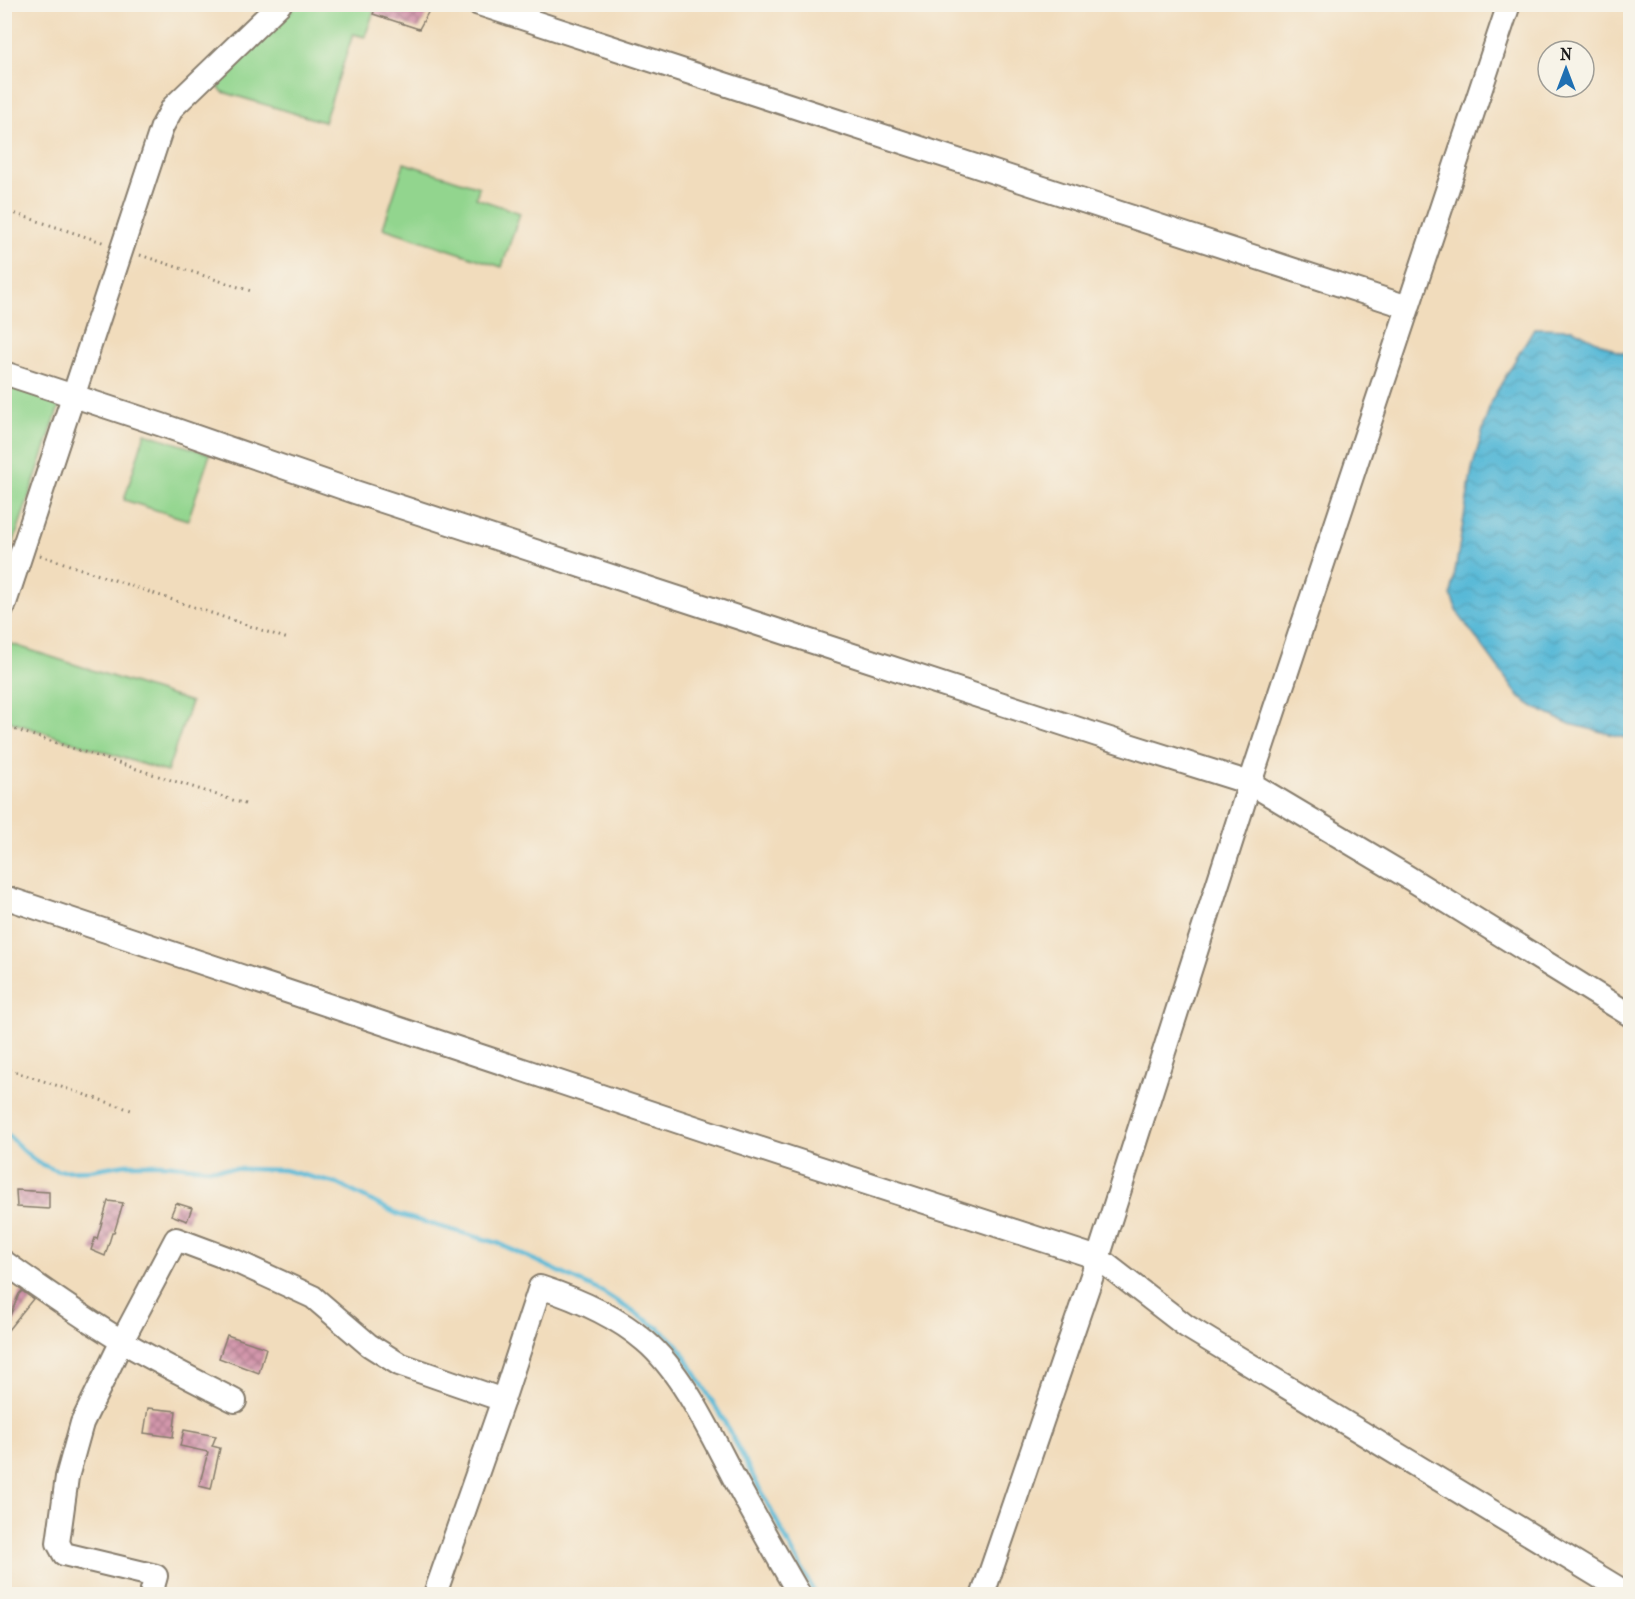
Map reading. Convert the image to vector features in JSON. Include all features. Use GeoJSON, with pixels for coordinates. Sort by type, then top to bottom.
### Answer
{"type":"FeatureCollection","features":[{"type":"Feature","properties":{"kind":"street"},"geometry":{"type":"LineString","coordinates":[[4,606],[162,126],[173,107],[280,4]]}},
{"type":"Feature","properties":{"kind":"street"},"geometry":{"type":"LineString","coordinates":[[480,4],[1408,307]]}},
{"type":"Feature","properties":{"kind":"street"},"geometry":{"type":"LineString","coordinates":[[983,1594],[1098,1258],[1250,783],[1509,4]]}},
{"type":"Feature","properties":{"kind":"street"},"geometry":{"type":"LineString","coordinates":[[4,373],[377,499],[1250,783],[1406,876],[1630,1015]]}},
{"type":"Feature","properties":{"kind":"street"},"geometry":{"type":"LineString","coordinates":[[4,897],[709,1132],[1098,1258],[1186,1326],[1628,1594]]}},
{"type":"Feature","properties":{"kind":"street"},"geometry":{"type":"LineString","coordinates":[[151,1594],[156,1576],[64,1554],[58,1543],[66,1477],[82,1423],[176,1239],[235,1261],[313,1297],[369,1345],[399,1364],[503,1400]]}},
{"type":"Feature","properties":{"kind":"street"},"geometry":{"type":"LineString","coordinates":[[4,1262],[75,1312],[122,1341],[235,1401]]}},
{"type":"Feature","properties":{"kind":"street"},"geometry":{"type":"LineString","coordinates":[[435,1594],[540,1287],[570,1297],[622,1323],[647,1342],[671,1369],[699,1413],[799,1594]]}},
{"type":"Feature","properties":{"kind":"path"},"geometry":{"type":"LineString","coordinates":[[23,549],[288,639]]}},
{"type":"Feature","properties":{"kind":"path"},"geometry":{"type":"LineString","coordinates":[[4,726],[245,804]]}},
{"type":"Feature","properties":{"kind":"path"},"geometry":{"type":"LineString","coordinates":[[4,1068],[134,1111]]}},
{"type":"Feature","properties":{"kind":"green space"},"geometry":{"type":"Polygon","coordinates":[[[296,5],[376,5],[365,37],[353,34],[324,122],[223,92],[216,85],[217,80],[282,21],[296,5]]]}},
{"type":"Feature","properties":{"kind":"green space"},"geometry":{"type":"Polygon","coordinates":[[[404,163],[479,187],[476,198],[520,213],[502,267],[383,228],[404,163]]]}},
{"type":"Feature","properties":{"kind":"green space"},"geometry":{"type":"Polygon","coordinates":[[[5,383],[58,400],[60,404],[13,544],[5,541],[5,383]]]}},
{"type":"Feature","properties":{"kind":"green space"},"geometry":{"type":"Polygon","coordinates":[[[145,433],[210,454],[188,520],[124,500],[145,433]]]}},
{"type":"Feature","properties":{"kind":"green space"},"geometry":{"type":"Polygon","coordinates":[[[5,642],[191,702],[167,772],[5,720],[5,642]]]}},
{"type":"Feature","properties":{"kind":"water"},"geometry":{"type":"Polygon","coordinates":[[[1534,328],[1573,329],[1616,351],[1630,354],[1630,739],[1570,724],[1537,709],[1520,698],[1459,615],[1451,596],[1472,469],[1491,401],[1534,328]]]}},
{"type":"Feature","properties":{"kind":"building"},"geometry":{"type":"Polygon","coordinates":[[[377,4],[423,4],[431,7],[419,29],[373,14],[377,4]]]}},
{"type":"Feature","properties":{"kind":"building"},"geometry":{"type":"Polygon","coordinates":[[[16,1190],[49,1192],[49,1209],[17,1207],[16,1190]]]}},
{"type":"Feature","properties":{"kind":"building"},"geometry":{"type":"Polygon","coordinates":[[[108,1201],[123,1203],[105,1256],[91,1250],[95,1238],[97,1239],[108,1201]]]}},
{"type":"Feature","properties":{"kind":"building"},"geometry":{"type":"Polygon","coordinates":[[[176,1203],[192,1208],[187,1221],[171,1215],[176,1203]]]}},
{"type":"Feature","properties":{"kind":"building"},"geometry":{"type":"Polygon","coordinates":[[[22,1291],[33,1299],[8,1330],[5,1328],[22,1291]]]}},
{"type":"Feature","properties":{"kind":"building"},"geometry":{"type":"Polygon","coordinates":[[[227,1335],[266,1348],[259,1373],[219,1358],[227,1335]]]}},
{"type":"Feature","properties":{"kind":"building"},"geometry":{"type":"Polygon","coordinates":[[[148,1408],[176,1411],[173,1437],[144,1433],[148,1408]]]}},
{"type":"Feature","properties":{"kind":"building"},"geometry":{"type":"Polygon","coordinates":[[[184,1430],[216,1436],[212,1446],[220,1448],[211,1489],[199,1486],[208,1452],[180,1446],[184,1430]]]}},
{"type":"Feature","properties":{"kind":"waterway"},"geometry":{"type":"LineString","coordinates":[[4,1131],[38,1163],[58,1171],[91,1170],[126,1164],[163,1164],[204,1168],[284,1170],[338,1184],[399,1215],[498,1243],[602,1292],[660,1329],[678,1345],[723,1419],[815,1594]]}}]}
